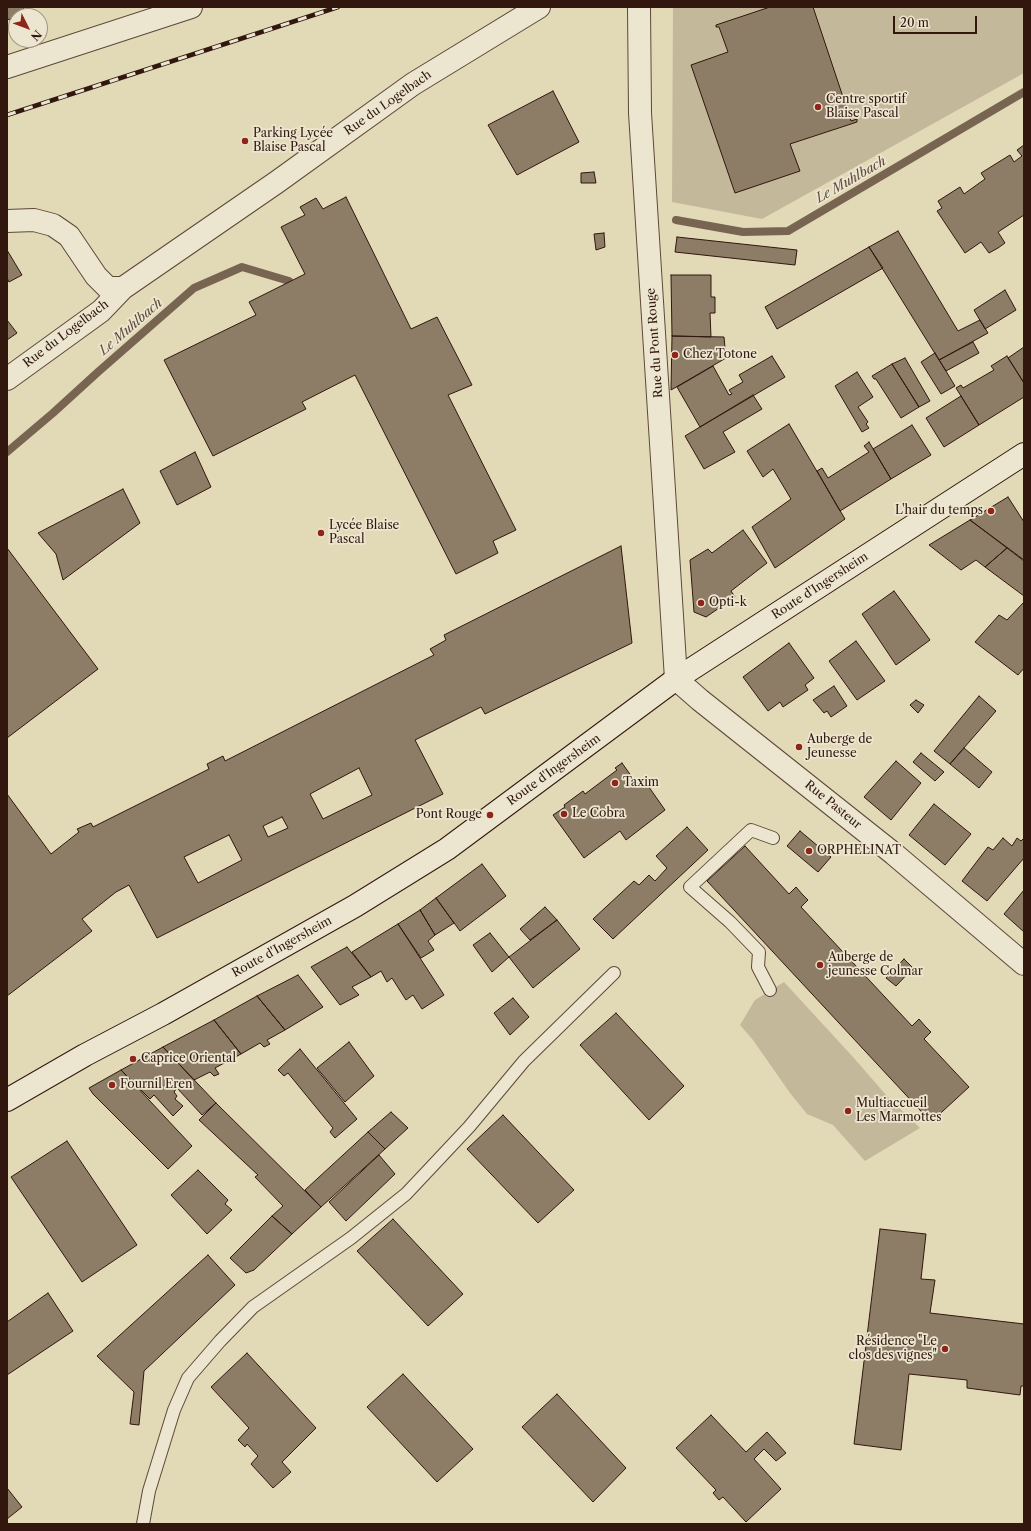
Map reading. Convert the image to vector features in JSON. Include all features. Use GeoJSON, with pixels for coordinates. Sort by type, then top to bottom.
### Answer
{"type":"FeatureCollection","features":[{"type":"Feature","properties":{"kind":"street"},"geometry":{"type":"LineString","coordinates":[[7,67],[191,7]]}},
{"type":"Feature","properties":{"kind":"street","name":"Rue du Logelbach"},"geometry":{"type":"LineString","coordinates":[[7,379],[101,311],[123,288],[277,182],[413,84],[539,7]]}},
{"type":"Feature","properties":{"kind":"street","name":"Rue du Pont Rouge"},"geometry":{"type":"LineString","coordinates":[[639,7],[640,113],[676,679]]}},
{"type":"Feature","properties":{"kind":"street","name":"Rue du Logelbach"},"geometry":{"type":"LineString","coordinates":[[7,221],[34,220],[53,225],[69,236],[96,276],[108,288],[123,288]]}},
{"type":"Feature","properties":{"kind":"street","name":"Route d'Ingersheim"},"geometry":{"type":"LineString","coordinates":[[7,1100],[85,1055],[163,1014],[320,926],[447,849],[676,679],[1024,454]]}},
{"type":"Feature","properties":{"kind":"street","name":"Rue Pasteur"},"geometry":{"type":"LineString","coordinates":[[676,679],[700,700],[894,854],[1024,964]]}},
{"type":"Feature","properties":{"kind":"lane"},"geometry":{"type":"LineString","coordinates":[[770,990],[758,967],[758,952],[730,922],[690,887],[751,830],[773,838]]}},
{"type":"Feature","properties":{"kind":"lane"},"geometry":{"type":"LineString","coordinates":[[143,1524],[149,1491],[174,1410],[188,1378],[220,1340],[253,1307],[351,1238],[406,1194],[469,1127],[524,1061],[614,973]]}},
{"type":"Feature","properties":{"kind":"shaded area","name":"Centre sportif Blaise Pascal"},"geometry":{"type":"Polygon","coordinates":[[[673,7],[1024,7],[1024,73],[762,219],[672,202],[673,7]]]}},
{"type":"Feature","properties":{"kind":"shaded area"},"geometry":{"type":"Polygon","coordinates":[[[784,982],[886,1095],[920,1128],[865,1161],[833,1125],[807,1114],[790,1093],[753,1040],[740,1025],[755,1000],[784,982]]]}},
{"type":"Feature","properties":{"kind":"building"},"geometry":{"type":"Polygon","coordinates":[[[7,7],[23,7],[8,8],[7,20],[7,7]]]}},
{"type":"Feature","properties":{"kind":"building"},"geometry":{"type":"Polygon","coordinates":[[[770,7],[813,7],[851,121],[857,119],[857,122],[790,144],[800,171],[735,193],[691,65],[728,52],[719,27],[716,27],[716,25],[770,7]]]}},
{"type":"Feature","properties":{"kind":"building"},"geometry":{"type":"Polygon","coordinates":[[[553,91],[579,142],[517,175],[488,125],[553,91]]]}},
{"type":"Feature","properties":{"kind":"building"},"geometry":{"type":"Polygon","coordinates":[[[1024,145],[1024,215],[998,232],[1005,243],[998,248],[989,253],[981,242],[965,253],[937,211],[942,208],[938,201],[960,187],[964,194],[985,179],[981,173],[1010,155],[1014,162],[1022,156],[1017,150],[1024,145]]]}},
{"type":"Feature","properties":{"kind":"building"},"geometry":{"type":"Polygon","coordinates":[[[594,172],[596,183],[581,183],[581,173],[594,172]]]}},
{"type":"Feature","properties":{"kind":"building"},"geometry":{"type":"Polygon","coordinates":[[[346,197],[411,329],[437,317],[472,385],[448,395],[516,530],[493,541],[498,553],[456,574],[355,375],[302,402],[306,409],[213,456],[164,360],[256,315],[249,302],[305,274],[281,227],[305,215],[300,207],[316,198],[323,209],[346,197]]]}},
{"type":"Feature","properties":{"kind":"building"},"geometry":{"type":"Polygon","coordinates":[[[898,231],[958,331],[980,320],[988,333],[939,360],[869,247],[898,231]]]}},
{"type":"Feature","properties":{"kind":"building"},"geometry":{"type":"Polygon","coordinates":[[[604,233],[605,247],[596,250],[594,234],[604,233]]]}},
{"type":"Feature","properties":{"kind":"building"},"geometry":{"type":"Polygon","coordinates":[[[677,237],[797,250],[795,265],[675,252],[677,237]]]}},
{"type":"Feature","properties":{"kind":"building"},"geometry":{"type":"Polygon","coordinates":[[[869,247],[883,268],[777,329],[765,307],[869,247]]]}},
{"type":"Feature","properties":{"kind":"building"},"geometry":{"type":"Polygon","coordinates":[[[7,250],[22,275],[9,282],[7,278],[7,250]]]}},
{"type":"Feature","properties":{"kind":"building"},"geometry":{"type":"Polygon","coordinates":[[[671,275],[711,275],[711,297],[715,297],[715,313],[710,313],[711,337],[672,336],[671,275]]]}},
{"type":"Feature","properties":{"kind":"building"},"geometry":{"type":"Polygon","coordinates":[[[1005,290],[1016,310],[985,329],[974,310],[1005,290]]]}},
{"type":"Feature","properties":{"kind":"building"},"geometry":{"type":"Polygon","coordinates":[[[7,320],[17,333],[7,340],[7,320]]]}},
{"type":"Feature","properties":{"kind":"building"},"geometry":{"type":"Polygon","coordinates":[[[672,336],[724,337],[726,358],[671,390],[672,336]]]}},
{"type":"Feature","properties":{"kind":"building"},"geometry":{"type":"Polygon","coordinates":[[[973,342],[979,353],[946,371],[939,360],[973,342]]]}},
{"type":"Feature","properties":{"kind":"building"},"geometry":{"type":"Polygon","coordinates":[[[1024,347],[1024,383],[1008,358],[1024,347]]]}},
{"type":"Feature","properties":{"kind":"building"},"geometry":{"type":"Polygon","coordinates":[[[935,353],[955,386],[941,394],[921,362],[935,353]]]}},
{"type":"Feature","properties":{"kind":"building"},"geometry":{"type":"Polygon","coordinates":[[[772,356],[785,377],[700,427],[677,387],[713,366],[729,395],[732,394],[729,390],[743,382],[739,375],[772,356]]]}},
{"type":"Feature","properties":{"kind":"building"},"geometry":{"type":"Polygon","coordinates":[[[1007,356],[1024,383],[1024,397],[979,425],[956,388],[961,385],[963,388],[994,370],[991,366],[1007,356]]]}},
{"type":"Feature","properties":{"kind":"building"},"geometry":{"type":"Polygon","coordinates":[[[905,358],[930,401],[919,407],[892,364],[905,358]]]}},
{"type":"Feature","properties":{"kind":"building"},"geometry":{"type":"Polygon","coordinates":[[[892,364],[919,407],[901,418],[876,379],[872,376],[892,364]]]}},
{"type":"Feature","properties":{"kind":"building"},"geometry":{"type":"Polygon","coordinates":[[[857,372],[873,397],[858,407],[868,422],[866,424],[869,428],[862,432],[835,386],[857,372]]]}},
{"type":"Feature","properties":{"kind":"building"},"geometry":{"type":"Polygon","coordinates":[[[753,395],[762,409],[723,432],[735,452],[704,469],[685,436],[753,395]]]}},
{"type":"Feature","properties":{"kind":"building"},"geometry":{"type":"Polygon","coordinates":[[[961,396],[979,425],[944,447],[926,418],[961,396]]]}},
{"type":"Feature","properties":{"kind":"building"},"geometry":{"type":"Polygon","coordinates":[[[789,424],[845,519],[775,568],[752,527],[791,499],[773,469],[763,477],[747,451],[789,424]]]}},
{"type":"Feature","properties":{"kind":"building"},"geometry":{"type":"Polygon","coordinates":[[[912,425],[931,455],[891,479],[873,449],[912,425]]]}},
{"type":"Feature","properties":{"kind":"building"},"geometry":{"type":"Polygon","coordinates":[[[869,442],[891,479],[840,511],[817,471],[822,468],[828,478],[869,452],[864,446],[869,442]]]}},
{"type":"Feature","properties":{"kind":"building"},"geometry":{"type":"Polygon","coordinates":[[[195,452],[211,487],[177,505],[160,471],[195,452]]]}},
{"type":"Feature","properties":{"kind":"building"},"geometry":{"type":"Polygon","coordinates":[[[123,489],[140,523],[63,580],[56,554],[38,533],[123,489]]]}},
{"type":"Feature","properties":{"kind":"building"},"geometry":{"type":"Polygon","coordinates":[[[1008,497],[1024,522],[1024,560],[970,520],[1008,497]]]}},
{"type":"Feature","properties":{"kind":"building"},"geometry":{"type":"Polygon","coordinates":[[[970,520],[1007,548],[985,567],[976,560],[961,570],[929,545],[970,520]]]}},
{"type":"Feature","properties":{"kind":"building"},"geometry":{"type":"Polygon","coordinates":[[[743,530],[767,563],[731,591],[735,597],[706,617],[694,612],[690,560],[708,549],[712,553],[743,530]]]}},
{"type":"Feature","properties":{"kind":"building"},"geometry":{"type":"Polygon","coordinates":[[[621,546],[632,643],[485,714],[481,707],[415,740],[443,794],[157,938],[129,885],[116,892],[82,919],[92,931],[7,996],[7,794],[51,854],[79,832],[77,829],[91,823],[93,827],[209,769],[207,764],[223,756],[225,761],[434,655],[430,649],[446,640],[444,635],[621,546]],[[359,768],[310,794],[323,819],[372,795],[359,768]],[[282,817],[263,826],[268,837],[288,828],[282,817]],[[229,835],[184,857],[198,883],[242,860],[229,835]]]}},
{"type":"Feature","properties":{"kind":"building"},"geometry":{"type":"Polygon","coordinates":[[[7,548],[98,669],[7,738],[7,548]]]}},
{"type":"Feature","properties":{"kind":"building"},"geometry":{"type":"Polygon","coordinates":[[[1007,548],[1024,561],[1024,596],[985,567],[1007,548]]]}},
{"type":"Feature","properties":{"kind":"building"},"geometry":{"type":"Polygon","coordinates":[[[894,591],[930,640],[896,665],[862,614],[894,591]]]}},
{"type":"Feature","properties":{"kind":"building"},"geometry":{"type":"Polygon","coordinates":[[[1024,602],[1024,668],[1018,675],[975,642],[999,615],[1007,620],[1024,602]]]}},
{"type":"Feature","properties":{"kind":"building"},"geometry":{"type":"Polygon","coordinates":[[[856,641],[885,681],[857,700],[829,661],[856,641]]]}},
{"type":"Feature","properties":{"kind":"building"},"geometry":{"type":"Polygon","coordinates":[[[789,643],[814,678],[805,685],[808,690],[783,707],[780,702],[768,711],[743,677],[789,643]]]}},
{"type":"Feature","properties":{"kind":"building"},"geometry":{"type":"Polygon","coordinates":[[[834,686],[847,706],[831,717],[827,711],[824,713],[813,700],[834,686]]]}},
{"type":"Feature","properties":{"kind":"building"},"geometry":{"type":"Polygon","coordinates":[[[979,696],[996,711],[950,764],[934,751],[979,696]]]}},
{"type":"Feature","properties":{"kind":"building"},"geometry":{"type":"Polygon","coordinates":[[[916,700],[924,705],[918,713],[910,705],[916,700]]]}},
{"type":"Feature","properties":{"kind":"building"},"geometry":{"type":"Polygon","coordinates":[[[964,748],[992,772],[979,788],[950,764],[964,748]]]}},
{"type":"Feature","properties":{"kind":"building"},"geometry":{"type":"Polygon","coordinates":[[[921,753],[944,772],[935,781],[913,762],[921,753]]]}},
{"type":"Feature","properties":{"kind":"building"},"geometry":{"type":"Polygon","coordinates":[[[896,761],[921,783],[891,820],[864,797],[896,761]]]}},
{"type":"Feature","properties":{"kind":"building"},"geometry":{"type":"Polygon","coordinates":[[[622,763],[637,784],[644,780],[665,810],[626,840],[620,831],[584,858],[553,815],[565,807],[564,805],[583,791],[585,794],[617,770],[615,768],[622,763]]]}},
{"type":"Feature","properties":{"kind":"building"},"geometry":{"type":"Polygon","coordinates":[[[934,804],[971,834],[945,865],[909,835],[934,804]]]}},
{"type":"Feature","properties":{"kind":"building"},"geometry":{"type":"Polygon","coordinates":[[[687,827],[708,850],[613,939],[593,919],[634,881],[639,885],[649,875],[655,881],[667,868],[656,856],[687,827]]]}},
{"type":"Feature","properties":{"kind":"building","name":"ORPHELINAT"},"geometry":{"type":"Polygon","coordinates":[[[800,831],[831,857],[818,872],[787,846],[800,831]]]}},
{"type":"Feature","properties":{"kind":"building"},"geometry":{"type":"Polygon","coordinates":[[[1003,838],[1012,846],[1017,838],[1021,841],[1024,838],[1024,858],[987,901],[962,881],[988,847],[993,850],[1003,838]]]}},
{"type":"Feature","properties":{"kind":"building","name":"Auberge de jeunesse Colmar"},"geometry":{"type":"Polygon","coordinates":[[[745,846],[789,894],[796,887],[808,900],[801,907],[912,1026],[919,1019],[931,1032],[924,1039],[969,1087],[931,1122],[707,881],[745,846]]]}},
{"type":"Feature","properties":{"kind":"building"},"geometry":{"type":"Polygon","coordinates":[[[482,864],[506,896],[460,931],[436,898],[482,864]]]}},
{"type":"Feature","properties":{"kind":"building"},"geometry":{"type":"Polygon","coordinates":[[[1024,890],[1024,932],[1004,914],[1024,890]]]}},
{"type":"Feature","properties":{"kind":"building"},"geometry":{"type":"Polygon","coordinates":[[[436,898],[454,923],[435,935],[420,910],[436,898]]]}},
{"type":"Feature","properties":{"kind":"building"},"geometry":{"type":"Polygon","coordinates":[[[545,907],[557,920],[530,940],[520,929],[545,907]]]}},
{"type":"Feature","properties":{"kind":"building"},"geometry":{"type":"Polygon","coordinates":[[[420,910],[435,935],[428,941],[434,950],[421,958],[398,924],[420,910]]]}},
{"type":"Feature","properties":{"kind":"building"},"geometry":{"type":"Polygon","coordinates":[[[557,920],[580,949],[533,988],[509,957],[557,920]]]}},
{"type":"Feature","properties":{"kind":"building"},"geometry":{"type":"Polygon","coordinates":[[[398,924],[444,995],[422,1009],[413,995],[406,1000],[392,978],[387,982],[381,971],[371,977],[352,952],[398,924]]]}},
{"type":"Feature","properties":{"kind":"building"},"geometry":{"type":"Polygon","coordinates":[[[490,933],[509,957],[492,972],[473,945],[490,933]]]}},
{"type":"Feature","properties":{"kind":"building"},"geometry":{"type":"Polygon","coordinates":[[[347,947],[371,977],[352,987],[359,995],[340,1005],[311,967],[347,947]]]}},
{"type":"Feature","properties":{"kind":"building"},"geometry":{"type":"Polygon","coordinates":[[[904,959],[913,968],[896,986],[886,978],[904,959]]]}},
{"type":"Feature","properties":{"kind":"building"},"geometry":{"type":"Polygon","coordinates":[[[298,975],[323,1007],[285,1030],[257,996],[298,975]]]}},
{"type":"Feature","properties":{"kind":"building"},"geometry":{"type":"Polygon","coordinates":[[[257,996],[285,1030],[267,1040],[270,1044],[264,1047],[260,1043],[241,1054],[214,1020],[257,996]]]}},
{"type":"Feature","properties":{"kind":"building"},"geometry":{"type":"Polygon","coordinates":[[[513,998],[529,1017],[510,1035],[494,1013],[513,998]]]}},
{"type":"Feature","properties":{"kind":"building"},"geometry":{"type":"Polygon","coordinates":[[[616,1013],[684,1086],[649,1120],[580,1045],[616,1013]]]}},
{"type":"Feature","properties":{"kind":"building"},"geometry":{"type":"Polygon","coordinates":[[[214,1020],[241,1054],[215,1068],[219,1074],[214,1076],[210,1072],[194,1080],[163,1047],[214,1020]]]}},
{"type":"Feature","properties":{"kind":"building"},"geometry":{"type":"Polygon","coordinates":[[[349,1042],[374,1076],[345,1102],[317,1068],[349,1042]]]}},
{"type":"Feature","properties":{"kind":"building"},"geometry":{"type":"Polygon","coordinates":[[[163,1047],[216,1103],[202,1115],[177,1088],[174,1092],[177,1096],[175,1099],[183,1106],[173,1116],[154,1095],[150,1099],[121,1070],[163,1047]]]}},
{"type":"Feature","properties":{"kind":"building"},"geometry":{"type":"Polygon","coordinates":[[[300,1049],[357,1119],[335,1138],[330,1132],[333,1128],[288,1073],[284,1076],[278,1070],[300,1049]]]}},
{"type":"Feature","properties":{"kind":"building"},"geometry":{"type":"Polygon","coordinates":[[[121,1070],[192,1146],[168,1169],[93,1094],[89,1088],[121,1070]]]}},
{"type":"Feature","properties":{"kind":"building"},"geometry":{"type":"Polygon","coordinates":[[[216,1103],[321,1207],[292,1234],[272,1216],[283,1206],[255,1177],[258,1175],[199,1120],[216,1103]]]}},
{"type":"Feature","properties":{"kind":"building"},"geometry":{"type":"Polygon","coordinates":[[[391,1112],[408,1128],[385,1149],[368,1132],[391,1112]]]}},
{"type":"Feature","properties":{"kind":"building"},"geometry":{"type":"Polygon","coordinates":[[[503,1115],[574,1190],[538,1223],[467,1149],[503,1115]]]}},
{"type":"Feature","properties":{"kind":"building"},"geometry":{"type":"Polygon","coordinates":[[[368,1132],[385,1149],[321,1207],[305,1190],[368,1132]]]}},
{"type":"Feature","properties":{"kind":"building"},"geometry":{"type":"Polygon","coordinates":[[[67,1141],[137,1245],[82,1282],[11,1177],[67,1141]]]}},
{"type":"Feature","properties":{"kind":"building"},"geometry":{"type":"Polygon","coordinates":[[[379,1155],[395,1174],[346,1221],[329,1202],[379,1155]]]}},
{"type":"Feature","properties":{"kind":"building"},"geometry":{"type":"Polygon","coordinates":[[[198,1170],[228,1200],[225,1204],[232,1210],[207,1234],[171,1195],[198,1170]]]}},
{"type":"Feature","properties":{"kind":"building"},"geometry":{"type":"Polygon","coordinates":[[[272,1216],[292,1234],[254,1270],[246,1273],[230,1258],[272,1216]]]}},
{"type":"Feature","properties":{"kind":"building"},"geometry":{"type":"Polygon","coordinates":[[[393,1219],[463,1294],[428,1326],[357,1251],[393,1219]]]}},
{"type":"Feature","properties":{"kind":"building","name":"Résidence \"Le clos des vignes\""},"geometry":{"type":"Polygon","coordinates":[[[880,1229],[926,1234],[921,1279],[935,1280],[930,1313],[1024,1324],[1024,1386],[1021,1386],[1020,1395],[967,1388],[967,1380],[909,1374],[901,1450],[854,1444],[880,1229]]]}},
{"type":"Feature","properties":{"kind":"building"},"geometry":{"type":"Polygon","coordinates":[[[208,1255],[235,1285],[144,1371],[139,1425],[130,1424],[134,1392],[97,1356],[208,1255]]]}},
{"type":"Feature","properties":{"kind":"building"},"geometry":{"type":"Polygon","coordinates":[[[48,1293],[73,1331],[7,1375],[7,1322],[48,1293]]]}},
{"type":"Feature","properties":{"kind":"building"},"geometry":{"type":"Polygon","coordinates":[[[247,1353],[316,1428],[282,1462],[291,1472],[273,1488],[251,1464],[258,1456],[247,1444],[245,1447],[238,1440],[249,1428],[211,1387],[247,1353]]]}},
{"type":"Feature","properties":{"kind":"building"},"geometry":{"type":"Polygon","coordinates":[[[403,1374],[473,1449],[437,1482],[367,1407],[403,1374]]]}},
{"type":"Feature","properties":{"kind":"building"},"geometry":{"type":"Polygon","coordinates":[[[557,1394],[626,1468],[593,1502],[522,1427],[557,1394]]]}},
{"type":"Feature","properties":{"kind":"building"},"geometry":{"type":"Polygon","coordinates":[[[711,1415],[746,1452],[767,1432],[786,1453],[776,1461],[764,1449],[754,1459],[781,1489],[746,1522],[723,1497],[719,1500],[713,1493],[716,1490],[676,1448],[711,1415]]]}},
{"type":"Feature","properties":{"kind":"building"},"geometry":{"type":"Polygon","coordinates":[[[7,1488],[22,1507],[7,1519],[7,1488]]]}},
{"type":"Feature","properties":{"kind":"waterway","name":"Le Muhlbach"},"geometry":{"type":"LineString","coordinates":[[676,220],[743,232],[788,231],[1024,92]]}},
{"type":"Feature","properties":{"kind":"waterway","name":"Le Muhlbach"},"geometry":{"type":"LineString","coordinates":[[7,452],[194,288],[242,267],[289,281]]}},
{"type":"Feature","properties":{"kind":"railway"},"geometry":{"type":"LineString","coordinates":[[7,115],[338,7]]}},
{"type":"Feature","properties":{"kind":"place","name":"Centre sportif Blaise Pascal"},"geometry":{"type":"Point","coordinates":[818,107]}},
{"type":"Feature","properties":{"kind":"place","name":"Parking Lycée Blaise Pascal"},"geometry":{"type":"Point","coordinates":[245,141]}},
{"type":"Feature","properties":{"kind":"place","name":"Chez Totone"},"geometry":{"type":"Point","coordinates":[675,355]}},
{"type":"Feature","properties":{"kind":"place","name":"L'hair du temps"},"geometry":{"type":"Point","coordinates":[991,511]}},
{"type":"Feature","properties":{"kind":"place","name":"Lycée Blaise Pascal"},"geometry":{"type":"Point","coordinates":[321,533]}},
{"type":"Feature","properties":{"kind":"place","name":"Opti-k"},"geometry":{"type":"Point","coordinates":[701,603]}},
{"type":"Feature","properties":{"kind":"place","name":"Auberge de Jeunesse"},"geometry":{"type":"Point","coordinates":[799,747]}},
{"type":"Feature","properties":{"kind":"place","name":"Taxim"},"geometry":{"type":"Point","coordinates":[615,783]}},
{"type":"Feature","properties":{"kind":"place","name":"Le Cobra"},"geometry":{"type":"Point","coordinates":[564,814]}},
{"type":"Feature","properties":{"kind":"place","name":"Pont Rouge"},"geometry":{"type":"Point","coordinates":[490,815]}},
{"type":"Feature","properties":{"kind":"place","name":"ORPHELINAT"},"geometry":{"type":"Point","coordinates":[809,851]}},
{"type":"Feature","properties":{"kind":"place","name":"Auberge de jeunesse Colmar"},"geometry":{"type":"Point","coordinates":[820,965]}},
{"type":"Feature","properties":{"kind":"place","name":"Caprice Oriental"},"geometry":{"type":"Point","coordinates":[133,1059]}},
{"type":"Feature","properties":{"kind":"place","name":"Fournil Eren"},"geometry":{"type":"Point","coordinates":[112,1085]}},
{"type":"Feature","properties":{"kind":"place","name":"Multiaccueil Les Marmottes"},"geometry":{"type":"Point","coordinates":[848,1111]}},
{"type":"Feature","properties":{"kind":"place","name":"Résidence \"Le clos des vignes\""},"geometry":{"type":"Point","coordinates":[945,1349]}}]}
